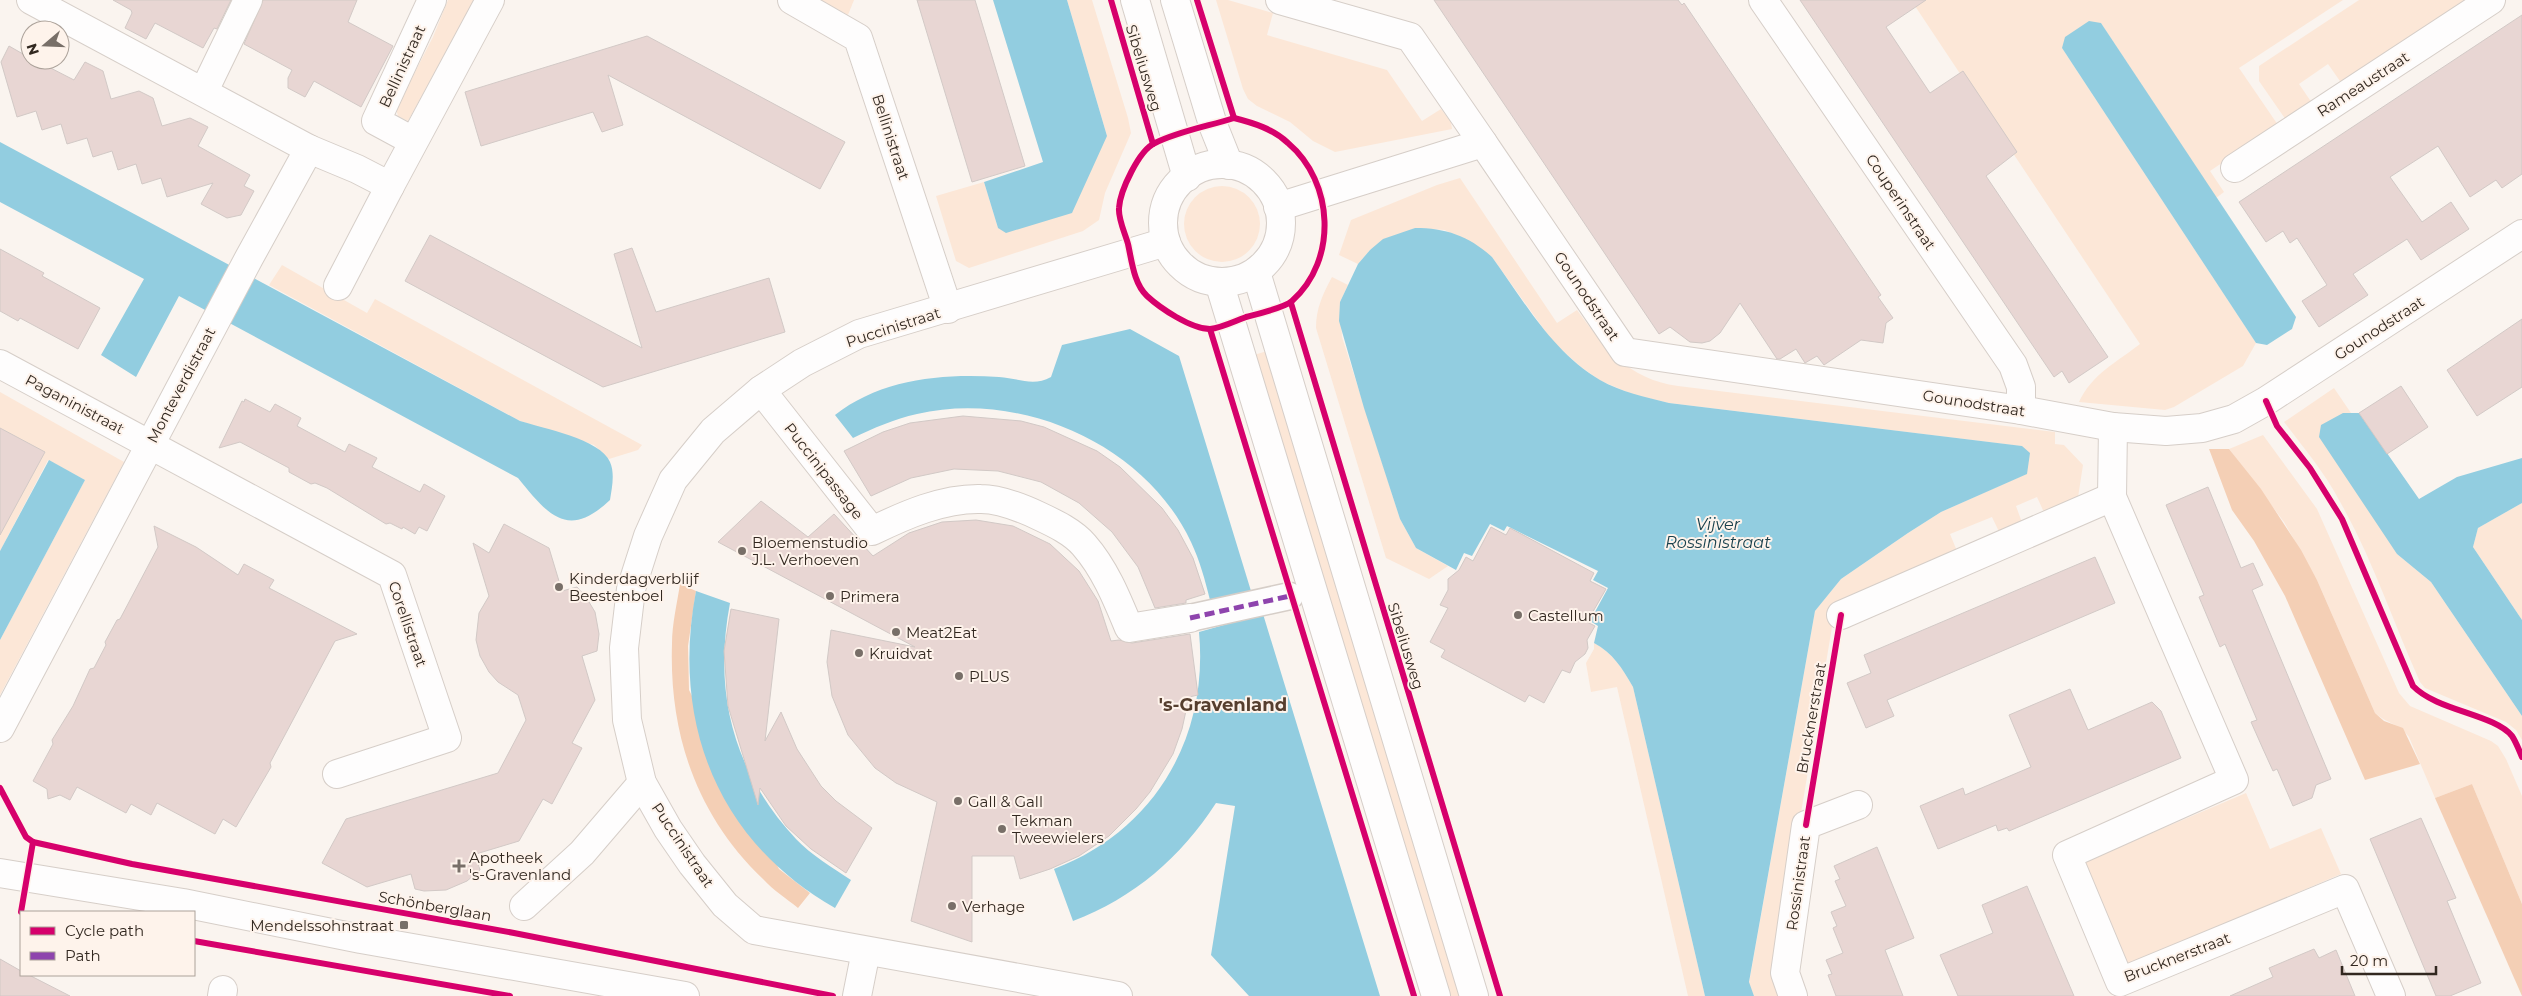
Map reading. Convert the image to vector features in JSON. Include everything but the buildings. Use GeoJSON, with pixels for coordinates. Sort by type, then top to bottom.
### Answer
{"type":"FeatureCollection","features":[{"type":"Feature","properties":{"kind":"street"},"geometry":{"type":"LineString","coordinates":[[204,91],[248,0]]}},
{"type":"Feature","properties":{"kind":"street","name":"Bellinistraat"},"geometry":{"type":"LineString","coordinates":[[413,141],[376,121],[432,0]]}},
{"type":"Feature","properties":{"kind":"street"},"geometry":{"type":"LineString","coordinates":[[338,286],[413,141],[490,0]]}},
{"type":"Feature","properties":{"kind":"street","name":"Bellinistraat"},"geometry":{"type":"LineString","coordinates":[[792,0],[858,38],[948,308]]}},
{"type":"Feature","properties":{"kind":"street","name":"Sibeliusweg"},"geometry":{"type":"LineString","coordinates":[[1135,0],[1186,177]]}},
{"type":"Feature","properties":{"kind":"street"},"geometry":{"type":"LineString","coordinates":[[1175,0],[1213,125],[1228,165]]}},
{"type":"Feature","properties":{"kind":"street","name":"Gounodstraat"},"geometry":{"type":"LineString","coordinates":[[1280,0],[1410,37],[1625,352],[2021,410],[2113,427],[2166,431],[2202,428],[2234,419],[2266,401],[2522,234]]}},
{"type":"Feature","properties":{"kind":"street","name":"Couperinstraat"},"geometry":{"type":"LineString","coordinates":[[1763,0],[2013,365],[2021,387],[2021,410]]}},
{"type":"Feature","properties":{"kind":"street","name":"Rameaustraat"},"geometry":{"type":"LineString","coordinates":[[2235,168],[2491,0]]}},
{"type":"Feature","properties":{"kind":"street"},"geometry":{"type":"LineString","coordinates":[[47,4],[309,149],[357,169],[390,186]]}},
{"type":"Feature","properties":{"kind":"street"},"geometry":{"type":"LineString","coordinates":[[1278,207],[1483,143]]}},
{"type":"Feature","properties":{"kind":"street","name":"Monteverdistraat"},"geometry":{"type":"LineString","coordinates":[[0,728],[149,444],[309,149]]}},
{"type":"Feature","properties":{"kind":"street"},"geometry":{"type":"LineString","coordinates":[[1228,165],[1256,176],[1271,192],[1278,207],[1280,224],[1278,242],[1269,258],[1256,272],[1234,281],[1219,282],[1196,276],[1186,270],[1171,253],[1166,242],[1163,224],[1166,206],[1174,190],[1186,177],[1206,167],[1228,165]]}},
{"type":"Feature","properties":{"kind":"street","name":"Puccinistraat"},"geometry":{"type":"LineString","coordinates":[[1118,996],[754,930],[726,905],[692,864],[642,783],[627,711],[624,648],[632,589],[648,536],[674,480],[713,432],[761,390],[802,363],[859,334],[1166,242]]}},
{"type":"Feature","properties":{"kind":"street"},"geometry":{"type":"LineString","coordinates":[[1256,272],[1474,996]]}},
{"type":"Feature","properties":{"kind":"street"},"geometry":{"type":"LineString","coordinates":[[1219,282],[1436,996]]}},
{"type":"Feature","properties":{"kind":"street","name":"Paganinistraat"},"geometry":{"type":"LineString","coordinates":[[0,364],[149,444]]}},
{"type":"Feature","properties":{"kind":"street","name":"Puccinipassage"},"geometry":{"type":"LineString","coordinates":[[761,390],[872,530],[911,513],[946,504],[981,499],[1021,508],[1054,523],[1083,543],[1110,582],[1129,628],[1190,618]]}},
{"type":"Feature","properties":{"kind":"street","name":"Brucknerstraat"},"geometry":{"type":"LineString","coordinates":[[2113,427],[2112,497],[2234,780],[2067,855],[2120,982],[2345,889],[2391,996]]}},
{"type":"Feature","properties":{"kind":"street","name":"Corellistraat"},"geometry":{"type":"LineString","coordinates":[[149,444],[392,575],[447,738],[338,774]]}},
{"type":"Feature","properties":{"kind":"street"},"geometry":{"type":"LineString","coordinates":[[1842,615],[2112,497]]}},
{"type":"Feature","properties":{"kind":"street"},"geometry":{"type":"LineString","coordinates":[[1190,618],[1290,596]]}},
{"type":"Feature","properties":{"kind":"street"},"geometry":{"type":"LineString","coordinates":[[524,906],[582,853],[642,783]]}},
{"type":"Feature","properties":{"kind":"street","name":"Rossinistraat"},"geometry":{"type":"LineString","coordinates":[[1793,996],[1785,973],[1806,825],[1858,805]]}},
{"type":"Feature","properties":{"kind":"street"},"geometry":{"type":"LineString","coordinates":[[0,873],[183,903],[361,939],[685,996]]}},
{"type":"Feature","properties":{"kind":"street"},"geometry":{"type":"LineString","coordinates":[[858,996],[866,950]]}},
{"type":"Feature","properties":{"kind":"shaded area"},"geometry":{"type":"Polygon","coordinates":[[[448,0],[474,0],[408,121],[398,116],[396,109],[433,37],[448,0]]]}},
{"type":"Feature","properties":{"kind":"shaded area"},"geometry":{"type":"Polygon","coordinates":[[[820,0],[854,0],[848,15],[820,0]]]}},
{"type":"Feature","properties":{"kind":"shaded area"},"geometry":{"type":"Polygon","coordinates":[[[1067,0],[1092,0],[1131,133],[1105,193],[1099,220],[1083,231],[969,268],[956,261],[936,196],[984,182],[998,228],[1107,136],[1067,0]]]}},
{"type":"Feature","properties":{"kind":"shaded area"},"geometry":{"type":"Polygon","coordinates":[[[1216,0],[1228,0],[1273,13],[1267,35],[1387,70],[1422,121],[1441,109],[1451,122],[1452,129],[1335,152],[1313,141],[1290,122],[1257,106],[1248,99],[1243,89],[1216,0]]]}},
{"type":"Feature","properties":{"kind":"shaded area"},"geometry":{"type":"Polygon","coordinates":[[[1911,0],[2343,0],[2239,68],[2278,125],[2210,171],[2224,192],[2216,198],[2101,23],[2062,48],[2256,343],[2243,366],[2174,407],[2165,410],[2079,402],[2084,392],[2098,376],[2140,344],[1911,0]]]}},
{"type":"Feature","properties":{"kind":"shaded area"},"geometry":{"type":"Polygon","coordinates":[[[2359,0],[2468,0],[2342,84],[2328,64],[2299,84],[2312,103],[2286,120],[2259,81],[2259,66],[2359,0]]]}},
{"type":"Feature","properties":{"kind":"shaded area"},"geometry":{"type":"Polygon","coordinates":[[[1460,178],[1557,323],[1577,310],[1619,360],[1645,377],[1678,386],[2055,432],[2055,444],[2064,445],[2083,465],[2077,504],[2047,519],[2037,497],[2016,506],[2024,528],[2002,538],[1992,517],[1950,534],[1959,556],[1835,609],[1775,969],[1783,996],[1754,996],[1749,983],[1815,611],[1841,579],[1908,533],[1941,512],[2026,474],[2021,446],[1669,403],[1634,395],[1601,381],[1581,367],[1553,342],[1492,257],[1445,230],[1415,228],[1370,250],[1358,264],[1339,255],[1351,220],[1437,185],[1460,178]]]}},
{"type":"Feature","properties":{"kind":"shaded area"},"geometry":{"type":"Polygon","coordinates":[[[1230,186],[1243,192],[1254,203],[1260,216],[1258,239],[1243,256],[1230,262],[1214,262],[1201,256],[1186,239],[1184,216],[1190,203],[1207,188],[1230,186]]]}},
{"type":"Feature","properties":{"kind":"shaded area"},"geometry":{"type":"Polygon","coordinates":[[[282,265],[367,313],[375,299],[642,445],[638,450],[609,459],[594,445],[520,421],[269,285],[282,265]]]}},
{"type":"Feature","properties":{"kind":"shaded area"},"geometry":{"type":"Polygon","coordinates":[[[1332,277],[1348,285],[1340,302],[1342,337],[1400,519],[1416,548],[1448,566],[1429,579],[1386,558],[1316,328],[1317,314],[1321,301],[1332,277]]]}},
{"type":"Feature","properties":{"kind":"shaded area"},"geometry":{"type":"Polygon","coordinates":[[[1270,350],[1466,996],[1444,996],[1251,356],[1270,350]]]}},
{"type":"Feature","properties":{"kind":"shaded area"},"geometry":{"type":"Polygon","coordinates":[[[2334,388],[2351,413],[2343,413],[2397,554],[2431,582],[2522,716],[2522,740],[2516,730],[2506,722],[2425,688],[2420,682],[2351,522],[2327,480],[2284,422],[2334,388]]]}},
{"type":"Feature","properties":{"kind":"shaded area"},"geometry":{"type":"Polygon","coordinates":[[[0,392],[124,462],[0,695],[0,640],[85,480],[48,460],[0,551],[0,392]]]}},
{"type":"Feature","properties":{"kind":"shaded area"},"geometry":{"type":"Polygon","coordinates":[[[2263,435],[2317,509],[2399,693],[2410,706],[2491,741],[2498,746],[2506,759],[2522,796],[2522,904],[2472,784],[2435,798],[2409,737],[2397,726],[2375,713],[2317,580],[2284,522],[2229,449],[2263,435]]]}},
{"type":"Feature","properties":{"kind":"shaded area"},"geometry":{"type":"Polygon","coordinates":[[[2209,449],[2229,449],[2261,489],[2301,550],[2317,580],[2375,713],[2384,721],[2403,728],[2420,764],[2365,780],[2285,596],[2254,541],[2232,510],[2209,449]]]}},
{"type":"Feature","properties":{"kind":"shaded area"},"geometry":{"type":"Polygon","coordinates":[[[2522,503],[2522,620],[2473,547],[2478,528],[2522,503]]]}},
{"type":"Feature","properties":{"kind":"shaded area"},"geometry":{"type":"Polygon","coordinates":[[[680,584],[696,591],[688,646],[689,690],[779,869],[810,893],[798,908],[767,883],[740,855],[704,801],[692,772],[682,742],[672,678],[673,629],[680,584]]]}},
{"type":"Feature","properties":{"kind":"shaded area"},"geometry":{"type":"Polygon","coordinates":[[[1594,643],[1612,656],[1633,687],[1705,996],[1688,996],[1617,687],[1591,692],[1586,663],[1594,649],[1594,643]]]}},
{"type":"Feature","properties":{"kind":"shaded area"},"geometry":{"type":"Polygon","coordinates":[[[2472,784],[2522,904],[2522,996],[2435,798],[2472,784]]]}},
{"type":"Feature","properties":{"kind":"shaded area"},"geometry":{"type":"Polygon","coordinates":[[[2246,793],[2270,849],[2321,828],[2341,874],[2123,967],[2079,864],[2246,793]]]}},
{"type":"Feature","properties":{"kind":"water"},"geometry":{"type":"Polygon","coordinates":[[[993,0],[1067,0],[1107,136],[1072,213],[1006,233],[998,228],[984,182],[1043,162],[993,0]]]}},
{"type":"Feature","properties":{"kind":"water"},"geometry":{"type":"Polygon","coordinates":[[[2089,21],[2101,23],[2296,317],[2292,329],[2267,345],[2256,343],[2062,48],[2065,37],[2089,21]]]}},
{"type":"Feature","properties":{"kind":"water"},"geometry":{"type":"Polygon","coordinates":[[[0,142],[520,421],[570,435],[595,447],[604,454],[612,466],[613,481],[610,500],[595,512],[582,519],[570,520],[560,518],[549,512],[539,503],[518,478],[179,296],[136,377],[101,355],[144,279],[0,202],[0,142]]]}},
{"type":"Feature","properties":{"kind":"water","name":"Vijver Rossinistraat"},"geometry":{"type":"Polygon","coordinates":[[[1415,228],[1447,232],[1466,239],[1483,250],[1492,257],[1540,324],[1567,355],[1600,380],[1625,391],[1669,403],[2022,446],[2030,453],[2027,474],[1941,512],[1908,533],[1841,579],[1815,611],[1749,982],[1754,996],[1705,996],[1633,687],[1612,656],[1594,643],[1598,626],[1590,621],[1608,588],[1593,580],[1598,571],[1507,526],[1504,531],[1490,524],[1472,556],[1464,553],[1456,570],[1416,548],[1400,519],[1364,408],[1339,321],[1340,302],[1358,264],[1383,239],[1415,228]]]}},
{"type":"Feature","properties":{"kind":"water"},"geometry":{"type":"Polygon","coordinates":[[[1130,329],[1179,356],[1251,591],[1210,600],[1191,542],[1170,507],[1143,477],[1112,452],[1076,432],[1037,418],[997,410],[957,409],[909,416],[884,424],[853,438],[835,415],[872,393],[913,381],[956,376],[1006,378],[1032,382],[1044,380],[1051,377],[1062,345],[1130,329]]]}},
{"type":"Feature","properties":{"kind":"water"},"geometry":{"type":"Polygon","coordinates":[[[2343,413],[2359,413],[2419,499],[2457,477],[2522,458],[2522,503],[2478,528],[2473,547],[2522,620],[2522,716],[2431,582],[2397,554],[2319,437],[2321,425],[2343,413]]]}},
{"type":"Feature","properties":{"kind":"water"},"geometry":{"type":"Polygon","coordinates":[[[49,460],[85,480],[0,640],[0,551],[49,460]]]}},
{"type":"Feature","properties":{"kind":"water"},"geometry":{"type":"Polygon","coordinates":[[[696,591],[730,603],[725,636],[724,668],[727,699],[733,729],[743,758],[757,786],[774,813],[802,845],[851,880],[835,908],[794,881],[760,849],[733,813],[712,774],[698,731],[691,686],[690,639],[696,591]]]}},
{"type":"Feature","properties":{"kind":"water"},"geometry":{"type":"Polygon","coordinates":[[[1263,614],[1380,996],[1249,996],[1211,955],[1235,806],[1216,803],[1187,841],[1154,874],[1116,900],[1095,912],[1073,921],[1054,869],[1089,852],[1120,831],[1146,805],[1168,776],[1184,744],[1195,708],[1200,671],[1199,632],[1263,614]]]}},
{"type":"Feature","properties":{"kind":"marked path"},"geometry":{"type":"LineString","coordinates":[[1190,618],[1290,596]]}},
{"type":"Feature","properties":{"kind":"cycle path"},"geometry":{"type":"LineString","coordinates":[[1111,0],[1153,144]]}},
{"type":"Feature","properties":{"kind":"cycle path"},"geometry":{"type":"LineString","coordinates":[[1197,0],[1234,118]]}},
{"type":"Feature","properties":{"kind":"cycle path"},"geometry":{"type":"LineString","coordinates":[[1234,118],[1270,130],[1288,143],[1303,159],[1315,178],[1322,199],[1325,221],[1323,243],[1317,264],[1307,284],[1288,304],[1219,327],[1202,328],[1185,322],[1168,312],[1147,296],[1139,285],[1121,221],[1119,212],[1120,201],[1131,172],[1149,147],[1174,135],[1234,118]]}},
{"type":"Feature","properties":{"kind":"cycle path"},"geometry":{"type":"LineString","coordinates":[[1291,303],[1500,996]]}},
{"type":"Feature","properties":{"kind":"cycle path"},"geometry":{"type":"LineString","coordinates":[[1210,329],[1414,996]]}},
{"type":"Feature","properties":{"kind":"cycle path"},"geometry":{"type":"LineString","coordinates":[[2266,401],[2277,426],[2310,468],[2342,519],[2413,686],[2436,701],[2492,722],[2504,729],[2512,736],[2522,757]]}},
{"type":"Feature","properties":{"kind":"cycle path"},"geometry":{"type":"LineString","coordinates":[[1806,825],[1841,615]]}},
{"type":"Feature","properties":{"kind":"cycle path"},"geometry":{"type":"LineString","coordinates":[[0,788],[26,837],[33,842],[21,911]]}},
{"type":"Feature","properties":{"kind":"cycle path","name":"Schönberglaan"},"geometry":{"type":"LineString","coordinates":[[33,842],[132,864],[514,933],[833,996]]}},
{"type":"Feature","properties":{"kind":"cycle path"},"geometry":{"type":"LineString","coordinates":[[195,941],[510,996]]}},
{"type":"Feature","properties":{"kind":"place","name":"Bloemenstudio J.L. Verhoeven"},"geometry":{"type":"Point","coordinates":[742,551]}},
{"type":"Feature","properties":{"kind":"place","name":"Kinderdagverblijf Beestenboel"},"geometry":{"type":"Point","coordinates":[559,587]}},
{"type":"Feature","properties":{"kind":"place","name":"Primera"},"geometry":{"type":"Point","coordinates":[830,596]}},
{"type":"Feature","properties":{"kind":"place","name":"Castellum"},"geometry":{"type":"Point","coordinates":[1518,615]}},
{"type":"Feature","properties":{"kind":"place","name":"Meat2Eat"},"geometry":{"type":"Point","coordinates":[896,632]}},
{"type":"Feature","properties":{"kind":"place","name":"Kruidvat"},"geometry":{"type":"Point","coordinates":[859,653]}},
{"type":"Feature","properties":{"kind":"place","name":"PLUS"},"geometry":{"type":"Point","coordinates":[959,676]}},
{"type":"Feature","properties":{"kind":"place","name":"Gall & Gall"},"geometry":{"type":"Point","coordinates":[958,801]}},
{"type":"Feature","properties":{"kind":"place","name":"Tekman Tweewielers"},"geometry":{"type":"Point","coordinates":[1002,829]}},
{"type":"Feature","properties":{"kind":"place","name":"Apotheek 's-Gravenland"},"geometry":{"type":"Point","coordinates":[459,866]}},
{"type":"Feature","properties":{"kind":"place","name":"Verhage"},"geometry":{"type":"Point","coordinates":[952,906]}},
{"type":"Feature","properties":{"kind":"place","name":"Mendelssohnstraat"},"geometry":{"type":"Point","coordinates":[404,925]}},
{"type":"Feature","properties":{"kind":"district","name":"'s-Gravenland"},"geometry":{"type":"Point","coordinates":[1223,705]}}]}
